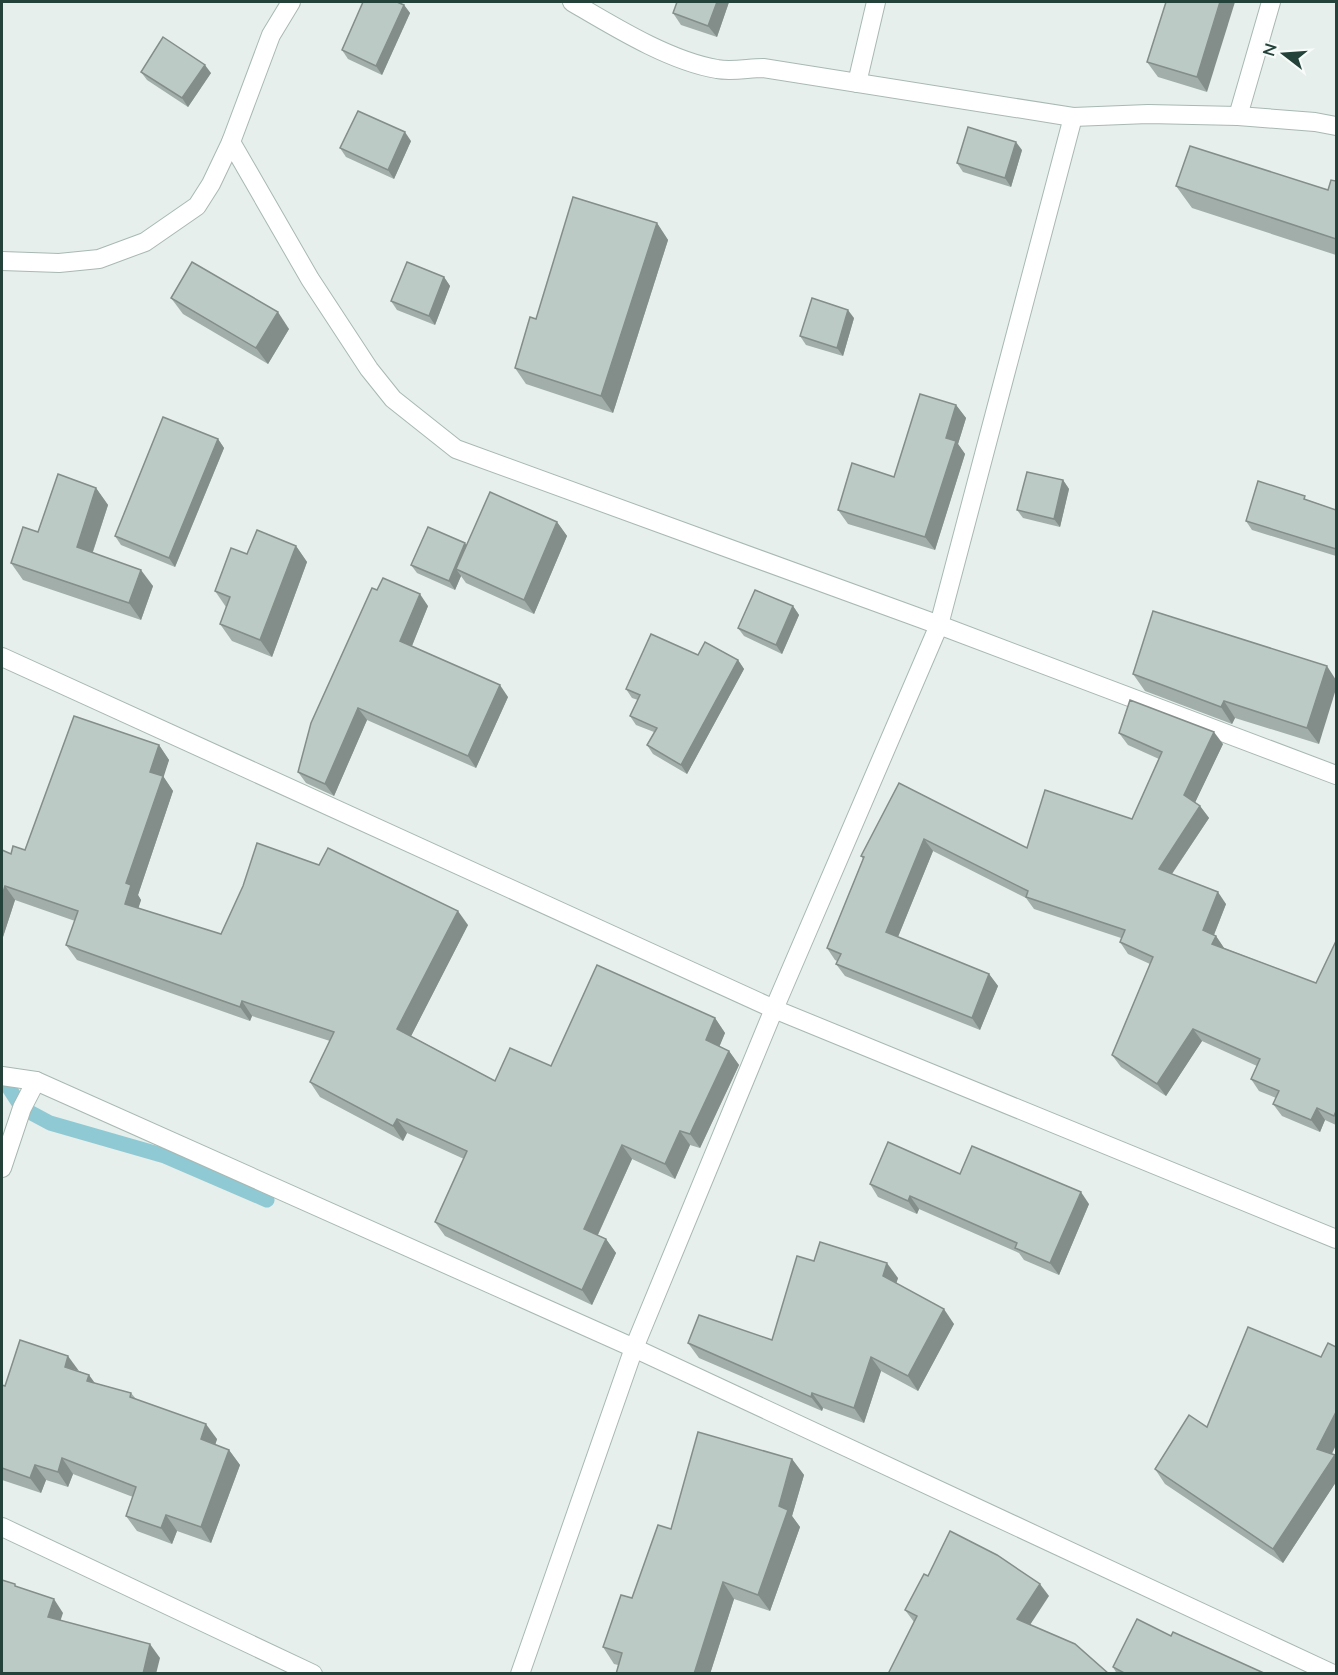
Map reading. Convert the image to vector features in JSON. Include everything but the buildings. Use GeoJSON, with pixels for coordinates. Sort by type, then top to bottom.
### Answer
{"type":"FeatureCollection","features":[{"type":"Feature","properties":{"kind":"street"},"geometry":{"type":"LineString","coordinates":[[2,261],[59,263],[99,259],[145,242],[197,206],[211,184],[231,142],[271,35],[291,2]]}},
{"type":"Feature","properties":{"kind":"street"},"geometry":{"type":"LineString","coordinates":[[572,2],[629,36],[688,61],[719,70],[763,68],[1073,117],[1148,114],[1238,116],[1316,122],[1336,126]]}},
{"type":"Feature","properties":{"kind":"street"},"geometry":{"type":"LineString","coordinates":[[857,83],[876,2]]}},
{"type":"Feature","properties":{"kind":"street"},"geometry":{"type":"LineString","coordinates":[[1238,116],[1271,2]]}},
{"type":"Feature","properties":{"kind":"street"},"geometry":{"type":"LineString","coordinates":[[520,1674],[634,1348],[774,1009],[939,625],[1073,117]]}},
{"type":"Feature","properties":{"kind":"street"},"geometry":{"type":"LineString","coordinates":[[231,142],[310,279],[369,369],[393,399],[456,449],[939,625],[1336,775]]}},
{"type":"Feature","properties":{"kind":"street"},"geometry":{"type":"LineString","coordinates":[[2,657],[774,1009],[1336,1239]]}},
{"type":"Feature","properties":{"kind":"street"},"geometry":{"type":"LineString","coordinates":[[2,1076],[36,1081],[634,1348],[1333,1674]]}},
{"type":"Feature","properties":{"kind":"street"},"geometry":{"type":"LineString","coordinates":[[2,1168],[22,1108],[36,1081]]}},
{"type":"Feature","properties":{"kind":"street"},"geometry":{"type":"LineString","coordinates":[[2,1527],[313,1674]]}},
{"type":"Feature","properties":{"kind":"waterway"},"geometry":{"type":"LineString","coordinates":[[2,1077],[22,1108],[50,1123],[165,1156],[267,1200]]}}]}
